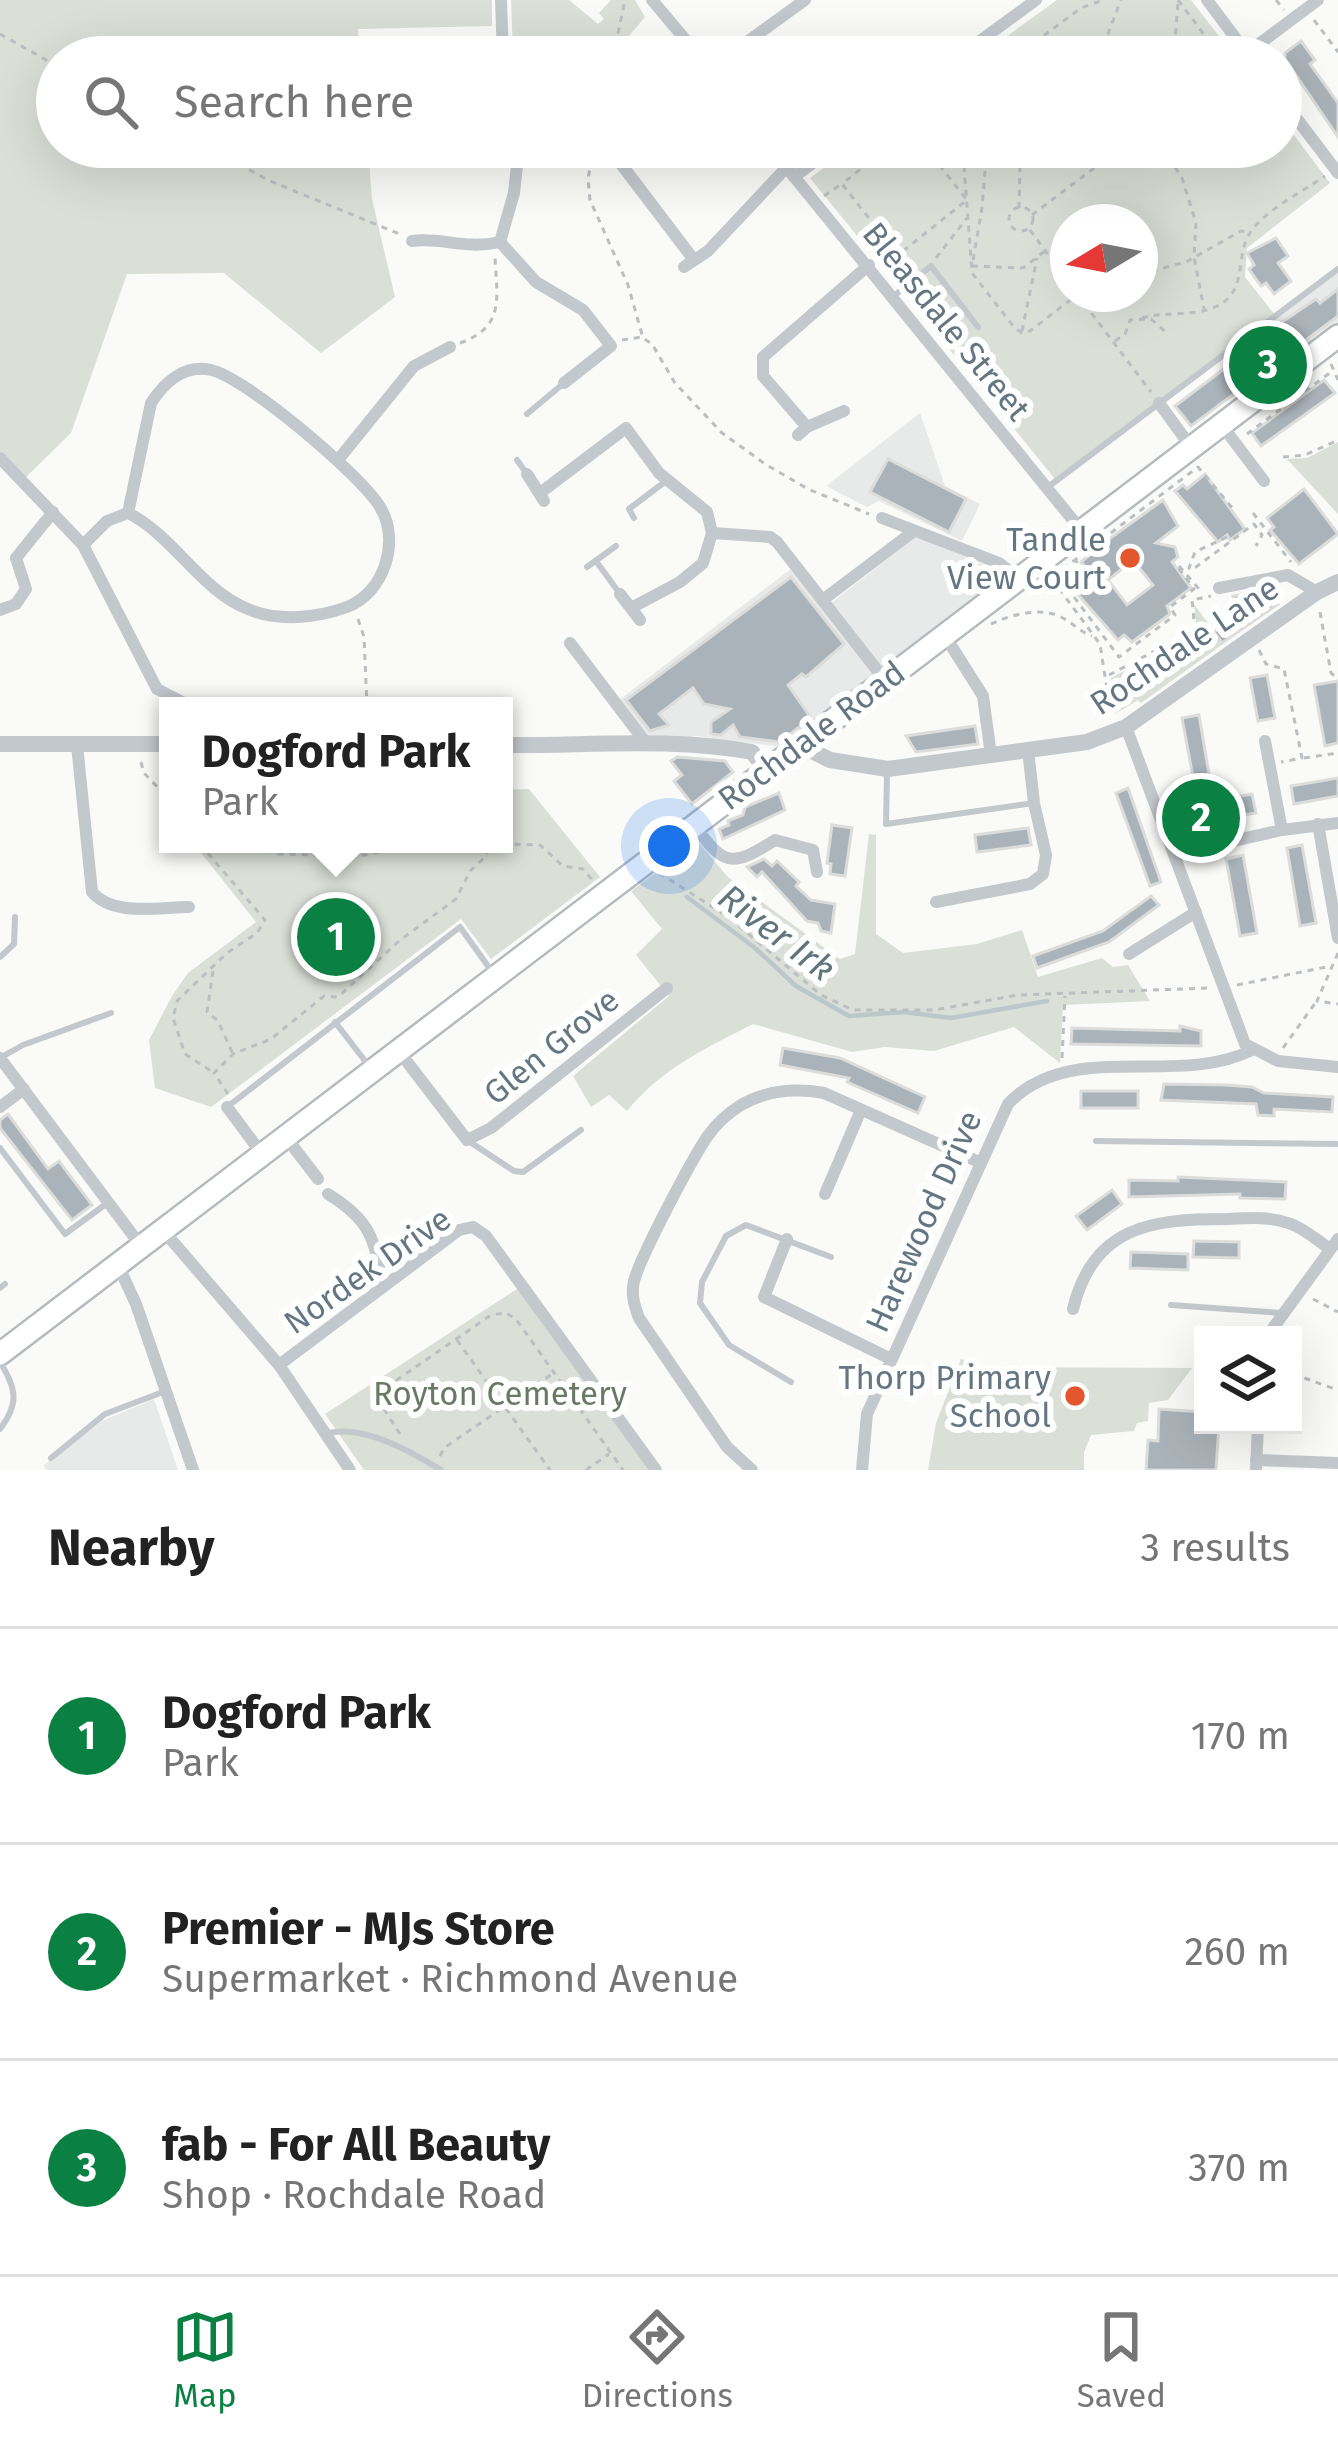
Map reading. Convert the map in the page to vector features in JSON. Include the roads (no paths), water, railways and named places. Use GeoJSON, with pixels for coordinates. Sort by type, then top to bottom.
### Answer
{"type":"FeatureCollection","features":[{"type":"Feature","properties":{"kind":"main road","name":"Rochdale Road"},"geometry":{"type":"LineString","coordinates":[[0,1358],[162,1229],[884,679],[1221,424],[1334,346]]}},
{"type":"Feature","properties":{"kind":"street"},"geometry":{"type":"LineString","coordinates":[[501,0],[502,36]]}},
{"type":"Feature","properties":{"kind":"street"},"geometry":{"type":"LineString","coordinates":[[652,0],[682,36]]}},
{"type":"Feature","properties":{"kind":"street"},"geometry":{"type":"LineString","coordinates":[[987,36],[1036,0]]}},
{"type":"Feature","properties":{"kind":"street"},"geometry":{"type":"LineString","coordinates":[[1207,0],[1234,36]]}},
{"type":"Feature","properties":{"kind":"street"},"geometry":{"type":"LineString","coordinates":[[1273,36],[1318,0]]}},
{"type":"Feature","properties":{"kind":"street"},"geometry":{"type":"LineString","coordinates":[[753,36],[795,3]]}},
{"type":"Feature","properties":{"kind":"street"},"geometry":{"type":"LineString","coordinates":[[1302,128],[1333,173]]}},
{"type":"Feature","properties":{"kind":"street"},"geometry":{"type":"LineString","coordinates":[[497,243],[514,193],[517,168]]}},
{"type":"Feature","properties":{"kind":"street"},"geometry":{"type":"LineString","coordinates":[[624,168],[689,263],[797,168]]}},
{"type":"Feature","properties":{"kind":"street","name":"Bleasdale Street"},"geometry":{"type":"LineString","coordinates":[[787,168],[1081,530]]}},
{"type":"Feature","properties":{"kind":"street"},"geometry":{"type":"LineString","coordinates":[[412,241],[497,243],[536,282],[583,310],[611,346],[564,383]]}},
{"type":"Feature","properties":{"kind":"street"},"geometry":{"type":"LineString","coordinates":[[844,411],[802,431],[763,376],[763,357],[869,265]]}},
{"type":"Feature","properties":{"kind":"street"},"geometry":{"type":"LineString","coordinates":[[338,460],[414,366],[450,347]]}},
{"type":"Feature","properties":{"kind":"street"},"geometry":{"type":"LineString","coordinates":[[83,545],[107,521],[128,513],[149,524],[226,597],[250,610],[292,618],[353,604],[381,576],[389,554],[381,507],[338,460],[240,384],[209,369],[175,377],[151,403],[128,513]]}},
{"type":"Feature","properties":{"kind":"street"},"geometry":{"type":"LineString","coordinates":[[1159,404],[1191,447]]}},
{"type":"Feature","properties":{"kind":"street"},"geometry":{"type":"LineString","coordinates":[[1221,424],[1264,481]]}},
{"type":"Feature","properties":{"kind":"street"},"geometry":{"type":"LineString","coordinates":[[527,474],[542,497],[626,428],[666,481],[702,506],[712,533],[703,563],[680,582],[631,608]]}},
{"type":"Feature","properties":{"kind":"street"},"geometry":{"type":"LineString","coordinates":[[0,458],[83,545],[157,689],[173,697]]}},
{"type":"Feature","properties":{"kind":"street"},"geometry":{"type":"LineString","coordinates":[[0,610],[16,604],[26,589],[16,558],[52,512]]}},
{"type":"Feature","properties":{"kind":"street"},"geometry":{"type":"LineString","coordinates":[[882,518],[999,562],[1018,578]]}},
{"type":"Feature","properties":{"kind":"street"},"geometry":{"type":"LineString","coordinates":[[824,599],[914,530]]}},
{"type":"Feature","properties":{"kind":"street"},"geometry":{"type":"LineString","coordinates":[[712,533],[770,537],[884,679]]}},
{"type":"Feature","properties":{"kind":"street"},"geometry":{"type":"LineString","coordinates":[[1219,591],[1288,575],[1317,592]]}},
{"type":"Feature","properties":{"kind":"street","name":"Rochdale Lane"},"geometry":{"type":"LineString","coordinates":[[800,745],[830,760],[888,769],[1087,742],[1338,582]]}},
{"type":"Feature","properties":{"kind":"street"},"geometry":{"type":"LineString","coordinates":[[620,594],[640,620]]}},
{"type":"Feature","properties":{"kind":"street"},"geometry":{"type":"LineString","coordinates":[[570,643],[648,751]]}},
{"type":"Feature","properties":{"kind":"street"},"geometry":{"type":"LineString","coordinates":[[952,647],[983,696],[991,755]]}},
{"type":"Feature","properties":{"kind":"street"},"geometry":{"type":"LineString","coordinates":[[1120,723],[1175,854],[1240,1037],[1252,1050],[1278,1061],[1338,1067]]}},
{"type":"Feature","properties":{"kind":"street"},"geometry":{"type":"LineString","coordinates":[[1265,741],[1282,830]]}},
{"type":"Feature","properties":{"kind":"street"},"geometry":{"type":"LineString","coordinates":[[0,744],[159,744]]}},
{"type":"Feature","properties":{"kind":"street"},"geometry":{"type":"LineString","coordinates":[[513,745],[752,752],[766,769]]}},
{"type":"Feature","properties":{"kind":"street"},"geometry":{"type":"LineString","coordinates":[[77,746],[92,892],[101,903],[116,907],[189,907]]}},
{"type":"Feature","properties":{"kind":"street"},"geometry":{"type":"LineString","coordinates":[[935,902],[1036,880],[1047,865],[1028,750]]}},
{"type":"Feature","properties":{"kind":"street"},"geometry":{"type":"LineString","coordinates":[[693,824],[719,857],[731,861],[776,840],[813,850],[817,872]]}},
{"type":"Feature","properties":{"kind":"street"},"geometry":{"type":"LineString","coordinates":[[1318,824],[1338,938]]}},
{"type":"Feature","properties":{"kind":"street"},"geometry":{"type":"LineString","coordinates":[[1175,854],[1282,830],[1338,824]]}},
{"type":"Feature","properties":{"kind":"street"},"geometry":{"type":"LineString","coordinates":[[1129,954],[1196,912]]}},
{"type":"Feature","properties":{"kind":"street","name":"Glen Grove"},"geometry":{"type":"LineString","coordinates":[[467,1140],[490,1128],[667,988]]}},
{"type":"Feature","properties":{"kind":"street"},"geometry":{"type":"LineString","coordinates":[[398,1049],[467,1140]]}},
{"type":"Feature","properties":{"kind":"street","name":"Harewood Drive"},"geometry":{"type":"LineString","coordinates":[[862,1470],[867,1414],[1008,1103],[1034,1082],[1062,1072],[1211,1065],[1252,1050]]}},
{"type":"Feature","properties":{"kind":"street"},"geometry":{"type":"LineString","coordinates":[[0,1058],[141,1246]]}},
{"type":"Feature","properties":{"kind":"street"},"geometry":{"type":"LineString","coordinates":[[0,1107],[25,1089]]}},
{"type":"Feature","properties":{"kind":"street"},"geometry":{"type":"LineString","coordinates":[[752,1470],[727,1447],[639,1318],[633,1292],[637,1273],[703,1144],[730,1113],[753,1099],[794,1090],[824,1093],[979,1162]]}},
{"type":"Feature","properties":{"kind":"street"},"geometry":{"type":"LineString","coordinates":[[230,1105],[262,1154]]}},
{"type":"Feature","properties":{"kind":"street"},"geometry":{"type":"LineString","coordinates":[[825,1194],[861,1110]]}},
{"type":"Feature","properties":{"kind":"street"},"geometry":{"type":"LineString","coordinates":[[285,1136],[318,1179]]}},
{"type":"Feature","properties":{"kind":"street"},"geometry":{"type":"LineString","coordinates":[[328,1194],[352,1208],[375,1239],[382,1286]]}},
{"type":"Feature","properties":{"kind":"street"},"geometry":{"type":"LineString","coordinates":[[1073,1309],[1082,1281],[1098,1256],[1121,1237],[1148,1224],[1178,1219],[1276,1220],[1334,1244],[1273,1326]]}},
{"type":"Feature","properties":{"kind":"street","name":"Nordek Drive"},"geometry":{"type":"LineString","coordinates":[[279,1364],[464,1228],[478,1228],[656,1470]]}},
{"type":"Feature","properties":{"kind":"street"},"geometry":{"type":"LineString","coordinates":[[162,1229],[279,1364],[350,1470]]}},
{"type":"Feature","properties":{"kind":"street"},"geometry":{"type":"LineString","coordinates":[[787,1239],[764,1297],[891,1359]]}},
{"type":"Feature","properties":{"kind":"street"},"geometry":{"type":"LineString","coordinates":[[118,1265],[194,1470]]}},
{"type":"Feature","properties":{"kind":"street"},"geometry":{"type":"LineString","coordinates":[[1258,1434],[1256,1465],[1338,1463]]}},
{"type":"Feature","properties":{"kind":"lane"},"geometry":{"type":"LineString","coordinates":[[894,296],[931,266],[978,327]]}},
{"type":"Feature","properties":{"kind":"lane"},"geometry":{"type":"LineString","coordinates":[[1047,488],[1338,269]]}},
{"type":"Feature","properties":{"kind":"lane"},"geometry":{"type":"LineString","coordinates":[[527,414],[564,383]]}},
{"type":"Feature","properties":{"kind":"lane"},"geometry":{"type":"LineString","coordinates":[[518,460],[527,474]]}},
{"type":"Feature","properties":{"kind":"lane"},"geometry":{"type":"LineString","coordinates":[[634,518],[628,509],[666,481]]}},
{"type":"Feature","properties":{"kind":"lane"},"geometry":{"type":"LineString","coordinates":[[587,567],[616,546]]}},
{"type":"Feature","properties":{"kind":"lane"},"geometry":{"type":"LineString","coordinates":[[596,561],[620,594]]}},
{"type":"Feature","properties":{"kind":"lane"},"geometry":{"type":"LineString","coordinates":[[888,769],[886,824],[1034,803]]}},
{"type":"Feature","properties":{"kind":"lane"},"geometry":{"type":"LineString","coordinates":[[0,957],[14,944],[15,917]]}},
{"type":"Feature","properties":{"kind":"lane"},"geometry":{"type":"LineString","coordinates":[[230,1105],[460,927],[495,976]]}},
{"type":"Feature","properties":{"kind":"lane"},"geometry":{"type":"LineString","coordinates":[[0,1058],[111,1013]]}},
{"type":"Feature","properties":{"kind":"lane"},"geometry":{"type":"LineString","coordinates":[[335,1022],[371,1069]]}},
{"type":"Feature","properties":{"kind":"lane"},"geometry":{"type":"LineString","coordinates":[[467,1140],[523,1172],[581,1130]]}},
{"type":"Feature","properties":{"kind":"lane"},"geometry":{"type":"LineString","coordinates":[[1096,1141],[1338,1144]]}},
{"type":"Feature","properties":{"kind":"lane"},"geometry":{"type":"LineString","coordinates":[[0,1148],[65,1234],[109,1202]]}},
{"type":"Feature","properties":{"kind":"lane"},"geometry":{"type":"LineString","coordinates":[[791,1382],[729,1346],[702,1308],[702,1282],[732,1230],[754,1225],[831,1257]]}},
{"type":"Feature","properties":{"kind":"lane"},"geometry":{"type":"LineString","coordinates":[[1171,1305],[1281,1313]]}},
{"type":"Feature","properties":{"kind":"lane"},"geometry":{"type":"LineString","coordinates":[[0,1358],[16,1396],[14,1410],[0,1430]]}},
{"type":"Feature","properties":{"kind":"lane"},"geometry":{"type":"LineString","coordinates":[[51,1458],[105,1414],[167,1390]]}},
{"type":"Feature","properties":{"kind":"lane"},"geometry":{"type":"LineString","coordinates":[[326,1434],[352,1432],[400,1448],[438,1468]]}},
{"type":"Feature","properties":{"kind":"waterway","name":"River Irk"},"geometry":{"type":"LineString","coordinates":[[687,897],[796,986],[849,1016],[904,1012],[951,1018],[1047,1001]]}},
{"type":"Feature","properties":{"kind":"place","name":"fab - For All Beauty"},"geometry":{"type":"Point","coordinates":[1268,365]}},
{"type":"Feature","properties":{"kind":"place","name":"Tandle View Court"},"geometry":{"type":"Point","coordinates":[1130,558]}},
{"type":"Feature","properties":{"kind":"place","name":"Premier - MJs Store"},"geometry":{"type":"Point","coordinates":[1201,818]}},
{"type":"Feature","properties":{"kind":"place","name":"Dogford Park"},"geometry":{"type":"Point","coordinates":[336,937]}},
{"type":"Feature","properties":{"kind":"place","name":"Thorp Primary School"},"geometry":{"type":"Point","coordinates":[1075,1396]}},
{"type":"Feature","properties":{"kind":"park label","name":"Royton Cemetery"},"geometry":{"type":"Point","coordinates":[500,1393]}}]}
